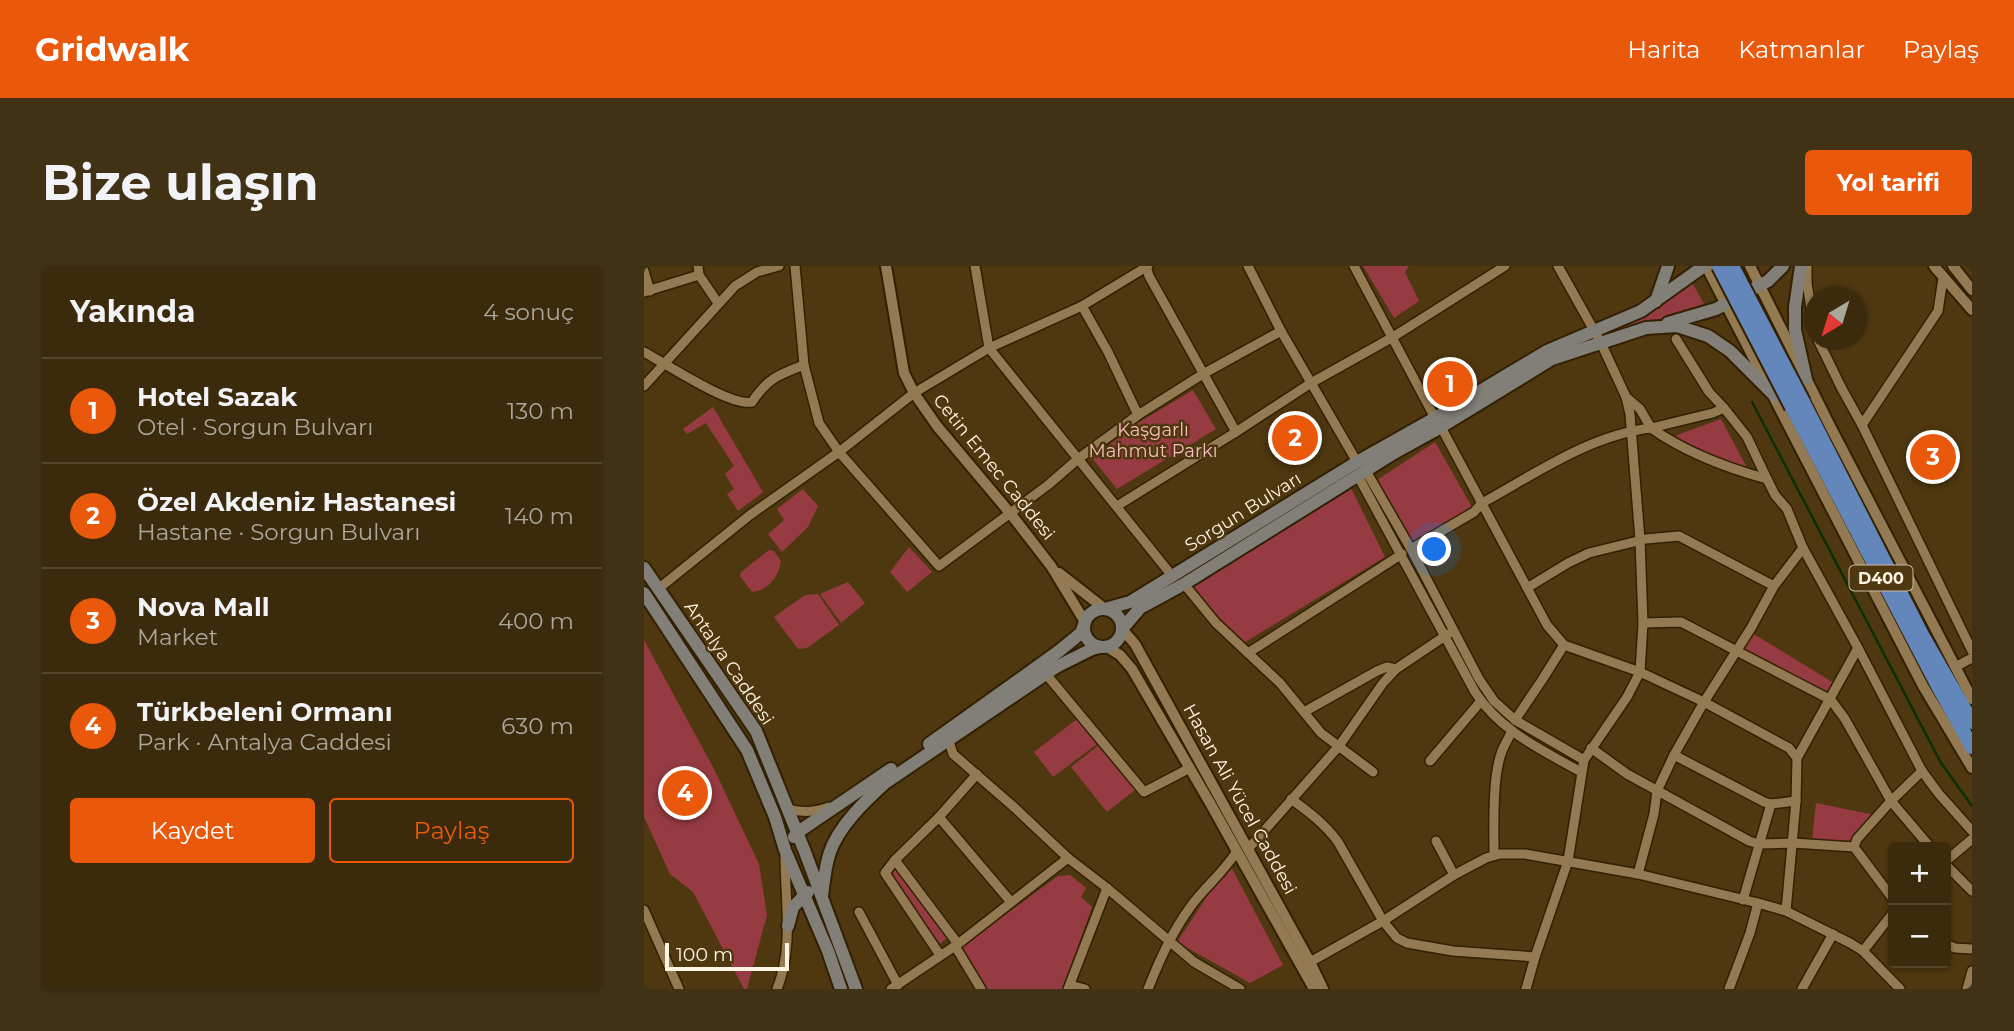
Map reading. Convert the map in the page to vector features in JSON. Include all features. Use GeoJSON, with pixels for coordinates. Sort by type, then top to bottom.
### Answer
{"type":"FeatureCollection","features":[{"type":"Feature","properties":{"kind":"highway","name":"D400"},"geometry":{"type":"LineString","coordinates":[[1719,266],[1972,722]]}},
{"type":"Feature","properties":{"kind":"highway","name":"D400"},"geometry":{"type":"LineString","coordinates":[[1732,266],[1932,674],[1972,747]]}},
{"type":"Feature","properties":{"kind":"main road"},"geometry":{"type":"LineString","coordinates":[[1656,301],[1668,266]]}},
{"type":"Feature","properties":{"kind":"main road","name":"Sorgun Bulvarı"},"geometry":{"type":"LineString","coordinates":[[1597,338],[1642,311],[1705,266]]}},
{"type":"Feature","properties":{"kind":"main road","name":"Sorgun Bulvarı"},"geometry":{"type":"LineString","coordinates":[[1122,628],[1140,608],[1178,580],[1438,423],[1547,351],[1661,326],[1716,309],[1768,281],[1783,266]]}},
{"type":"Feature","properties":{"kind":"main road"},"geometry":{"type":"LineString","coordinates":[[1801,266],[1795,307],[1795,330],[1807,379]]}},
{"type":"Feature","properties":{"kind":"main road"},"geometry":{"type":"LineString","coordinates":[[1661,326],[1677,326],[1708,336],[1742,362],[1774,396]]}},
{"type":"Feature","properties":{"kind":"main road","name":"Antalya Caddesi"},"geometry":{"type":"LineString","coordinates":[[644,568],[756,731],[856,989]]}},
{"type":"Feature","properties":{"kind":"main road","name":"Sorgun Bulvarı"},"geometry":{"type":"LineString","coordinates":[[1105,609],[1130,602],[1178,580]]}},
{"type":"Feature","properties":{"kind":"main road","name":"Antalya Caddesi"},"geometry":{"type":"LineString","coordinates":[[644,593],[747,750],[841,989]]}},
{"type":"Feature","properties":{"kind":"main road"},"geometry":{"type":"LineString","coordinates":[[785,850],[797,832],[940,737],[1059,651],[1081,633],[1084,622],[1093,612],[1111,610],[1119,618],[1122,628],[1118,640],[1092,649],[1046,674],[886,783],[869,798],[839,833],[830,852],[822,900]]}},
{"type":"Feature","properties":{"kind":"main road"},"geometry":{"type":"LineString","coordinates":[[1084,622],[1085,635],[1094,645],[1103,647]]}},
{"type":"Feature","properties":{"kind":"main road"},"geometry":{"type":"LineString","coordinates":[[788,926],[793,907],[805,896],[827,864]]}},
{"type":"Feature","properties":{"kind":"street"},"geometry":{"type":"LineString","coordinates":[[645,384],[735,286],[757,272],[777,266]]}},
{"type":"Feature","properties":{"kind":"street"},"geometry":{"type":"LineString","coordinates":[[795,266],[804,365],[819,423],[839,452],[939,566],[1138,415],[1203,374],[1280,331]]}},
{"type":"Feature","properties":{"kind":"street","name":"Cetin Emec Caddesi"},"geometry":{"type":"LineString","coordinates":[[886,266],[904,373],[914,393],[937,426],[1051,566]]}},
{"type":"Feature","properties":{"kind":"street"},"geometry":{"type":"LineString","coordinates":[[975,266],[989,348],[1216,623],[1262,664],[1321,733],[1373,772]]}},
{"type":"Feature","properties":{"kind":"street"},"geometry":{"type":"LineString","coordinates":[[658,589],[914,393],[989,348],[1082,306],[1147,266],[1149,276],[1236,432]]}},
{"type":"Feature","properties":{"kind":"street"},"geometry":{"type":"LineString","coordinates":[[1248,266],[1280,331],[1361,470],[1411,549],[1479,679],[1494,701],[1515,720],[1584,761]]}},
{"type":"Feature","properties":{"kind":"street"},"geometry":{"type":"LineString","coordinates":[[1354,266],[1547,625],[1564,645],[1640,672],[1704,702],[1788,748],[1797,758]]}},
{"type":"Feature","properties":{"kind":"street"},"geometry":{"type":"LineString","coordinates":[[1117,506],[1311,383],[1393,337],[1505,266]]}},
{"type":"Feature","properties":{"kind":"street"},"geometry":{"type":"LineString","coordinates":[[1526,989],[1567,861],[1584,761],[1627,697],[1640,672],[1643,622],[1632,430],[1626,397],[1558,266]]}},
{"type":"Feature","properties":{"kind":"street"},"geometry":{"type":"LineString","coordinates":[[1705,266],[1923,686],[1972,768]]}},
{"type":"Feature","properties":{"kind":"street"},"geometry":{"type":"LineString","coordinates":[[1750,266],[1972,699]]}},
{"type":"Feature","properties":{"kind":"street"},"geometry":{"type":"LineString","coordinates":[[1807,266],[1808,287]]}},
{"type":"Feature","properties":{"kind":"street"},"geometry":{"type":"LineString","coordinates":[[1934,266],[1972,310]]}},
{"type":"Feature","properties":{"kind":"street"},"geometry":{"type":"LineString","coordinates":[[1953,266],[1972,289]]}},
{"type":"Feature","properties":{"kind":"street"},"geometry":{"type":"LineString","coordinates":[[644,271],[647,291],[698,270],[718,303]]}},
{"type":"Feature","properties":{"kind":"street"},"geometry":{"type":"LineString","coordinates":[[1862,425],[1938,311],[1943,278]]}},
{"type":"Feature","properties":{"kind":"street"},"geometry":{"type":"LineString","coordinates":[[1082,306],[1108,352],[1138,415]]}},
{"type":"Feature","properties":{"kind":"street"},"geometry":{"type":"LineString","coordinates":[[1676,339],[1709,392],[1747,437],[1767,480],[1787,509],[1803,548],[1922,771],[1972,831]]}},
{"type":"Feature","properties":{"kind":"street"},"geometry":{"type":"LineString","coordinates":[[1823,350],[1972,651]]}},
{"type":"Feature","properties":{"kind":"street"},"geometry":{"type":"LineString","coordinates":[[644,352],[664,365],[744,404],[752,402],[762,386],[804,365]]}},
{"type":"Feature","properties":{"kind":"street"},"geometry":{"type":"LineString","coordinates":[[1626,397],[1640,409],[1651,428],[1663,436],[1711,460],[1767,480]]}},
{"type":"Feature","properties":{"kind":"street"},"geometry":{"type":"LineString","coordinates":[[1411,549],[1474,512],[1482,503],[1591,444],[1632,430],[1651,428],[1724,408]]}},
{"type":"Feature","properties":{"kind":"street"},"geometry":{"type":"LineString","coordinates":[[1361,470],[1402,554],[1481,701],[1497,720],[1512,731],[1581,772]]}},
{"type":"Feature","properties":{"kind":"street"},"geometry":{"type":"LineString","coordinates":[[1527,588],[1589,553],[1640,540],[1679,536],[1774,586]]}},
{"type":"Feature","properties":{"kind":"street"},"geometry":{"type":"LineString","coordinates":[[1639,874],[1657,791],[1674,755],[1774,586],[1803,548]]}},
{"type":"Feature","properties":{"kind":"street"},"geometry":{"type":"LineString","coordinates":[[1248,653],[1402,554]]}},
{"type":"Feature","properties":{"kind":"street"},"geometry":{"type":"LineString","coordinates":[[1051,566],[1105,609]]}},
{"type":"Feature","properties":{"kind":"street"},"geometry":{"type":"LineString","coordinates":[[1051,566],[1084,622]]}},
{"type":"Feature","properties":{"kind":"street"},"geometry":{"type":"LineString","coordinates":[[1956,620],[1972,630]]}},
{"type":"Feature","properties":{"kind":"street"},"geometry":{"type":"LineString","coordinates":[[1643,622],[1681,622],[1831,700],[1845,719],[1891,801],[1926,842]]}},
{"type":"Feature","properties":{"kind":"street","name":"Hasan Ali Yücel Caddesi"},"geometry":{"type":"LineString","coordinates":[[1122,628],[1135,644],[1314,989]]}},
{"type":"Feature","properties":{"kind":"street"},"geometry":{"type":"LineString","coordinates":[[1148,989],[1168,941],[1192,905],[1339,746],[1396,669],[1455,629]]}},
{"type":"Feature","properties":{"kind":"street"},"geometry":{"type":"LineString","coordinates":[[1515,720],[1564,645]]}},
{"type":"Feature","properties":{"kind":"street","name":"Hasan Ali Yücel Caddesi"},"geometry":{"type":"LineString","coordinates":[[1103,647],[1120,655],[1132,670],[1310,962],[1323,989]]}},
{"type":"Feature","properties":{"kind":"street"},"geometry":{"type":"LineString","coordinates":[[1786,911],[1793,843],[1797,758],[1858,648]]}},
{"type":"Feature","properties":{"kind":"street"},"geometry":{"type":"LineString","coordinates":[[1955,667],[1972,658]]}},
{"type":"Feature","properties":{"kind":"street"},"geometry":{"type":"LineString","coordinates":[[1304,712],[1377,671],[1387,667],[1396,669]]}},
{"type":"Feature","properties":{"kind":"street"},"geometry":{"type":"LineString","coordinates":[[1046,674],[1144,792],[1190,768]]}},
{"type":"Feature","properties":{"kind":"street"},"geometry":{"type":"LineString","coordinates":[[1430,761],[1481,701]]}},
{"type":"Feature","properties":{"kind":"street"},"geometry":{"type":"LineString","coordinates":[[1494,855],[1498,766],[1512,731]]}},
{"type":"Feature","properties":{"kind":"street"},"geometry":{"type":"LineString","coordinates":[[949,741],[953,754],[1068,858],[1194,962],[1240,989]]}},
{"type":"Feature","properties":{"kind":"street"},"geometry":{"type":"LineString","coordinates":[[1591,748],[1627,774],[1749,841],[1759,844],[1854,847],[1888,892]]}},
{"type":"Feature","properties":{"kind":"street"},"geometry":{"type":"LineString","coordinates":[[1674,755],[1764,802],[1771,804],[1796,801]]}},
{"type":"Feature","properties":{"kind":"street"},"geometry":{"type":"LineString","coordinates":[[1854,847],[1857,839],[1891,801],[1922,771]]}},
{"type":"Feature","properties":{"kind":"street"},"geometry":{"type":"LineString","coordinates":[[940,955],[887,878],[887,868],[939,817],[977,774]]}},
{"type":"Feature","properties":{"kind":"street"},"geometry":{"type":"LineString","coordinates":[[1291,799],[1320,820],[1330,831],[1383,921],[1397,938],[1407,943],[1453,951],[1535,957]]}},
{"type":"Feature","properties":{"kind":"street"},"geometry":{"type":"LineString","coordinates":[[788,809],[804,813],[815,812],[841,803]]}},
{"type":"Feature","properties":{"kind":"street"},"geometry":{"type":"LineString","coordinates":[[1743,900],[1771,804]]}},
{"type":"Feature","properties":{"kind":"street"},"geometry":{"type":"LineString","coordinates":[[939,817],[1011,902]]}},
{"type":"Feature","properties":{"kind":"street"},"geometry":{"type":"LineString","coordinates":[[1951,858],[1972,839]]}},
{"type":"Feature","properties":{"kind":"street"},"geometry":{"type":"LineString","coordinates":[[1436,841],[1454,875]]}},
{"type":"Feature","properties":{"kind":"street"},"geometry":{"type":"LineString","coordinates":[[777,989],[785,958],[788,926],[785,850]]}},
{"type":"Feature","properties":{"kind":"street"},"geometry":{"type":"LineString","coordinates":[[1310,962],[1383,921],[1454,875],[1494,855],[1525,854],[1639,874],[1786,911],[1863,951],[1894,987]]}},
{"type":"Feature","properties":{"kind":"street"},"geometry":{"type":"LineString","coordinates":[[859,912],[901,986],[1068,858]]}},
{"type":"Feature","properties":{"kind":"street"},"geometry":{"type":"LineString","coordinates":[[894,860],[957,945],[981,989]]}},
{"type":"Feature","properties":{"kind":"street"},"geometry":{"type":"LineString","coordinates":[[1951,868],[1972,891]]}},
{"type":"Feature","properties":{"kind":"street"},"geometry":{"type":"LineString","coordinates":[[1085,989],[1069,987],[1107,888]]}},
{"type":"Feature","properties":{"kind":"street"},"geometry":{"type":"LineString","coordinates":[[1729,989],[1758,903]]}},
{"type":"Feature","properties":{"kind":"street"},"geometry":{"type":"LineString","coordinates":[[644,910],[679,989]]}},
{"type":"Feature","properties":{"kind":"street"},"geometry":{"type":"LineString","coordinates":[[1863,951],[1888,919]]}},
{"type":"Feature","properties":{"kind":"street"},"geometry":{"type":"LineString","coordinates":[[1802,989],[1833,934]]}},
{"type":"Feature","properties":{"kind":"street"},"geometry":{"type":"LineString","coordinates":[[1951,946],[1972,949]]}},
{"type":"Feature","properties":{"kind":"street"},"geometry":{"type":"LineString","coordinates":[[1966,989],[1972,971]]}},
{"type":"Feature","properties":{"kind":"green space"},"geometry":{"type":"Polygon","coordinates":[[[1363,266],[1409,266],[1405,272],[1419,301],[1394,318],[1363,266]]]}},
{"type":"Feature","properties":{"kind":"green space"},"geometry":{"type":"Polygon","coordinates":[[[1691,281],[1706,307],[1596,337],[1691,281]]]}},
{"type":"Feature","properties":{"kind":"green space","name":"Kaşgarlı Mahmut Parkı"},"geometry":{"type":"Polygon","coordinates":[[[1193,390],[1216,429],[1117,489],[1092,458],[1138,423],[1193,390]]]}},
{"type":"Feature","properties":{"kind":"green space"},"geometry":{"type":"Polygon","coordinates":[[[713,407],[763,492],[738,511],[727,494],[734,489],[725,474],[734,466],[706,423],[687,434],[683,429],[713,407]]]}},
{"type":"Feature","properties":{"kind":"green space"},"geometry":{"type":"Polygon","coordinates":[[[1721,419],[1752,477],[1669,438],[1721,419]]]}},
{"type":"Feature","properties":{"kind":"green space"},"geometry":{"type":"Polygon","coordinates":[[[1435,442],[1472,507],[1408,544],[1377,480],[1435,442]]]}},
{"type":"Feature","properties":{"kind":"green space"},"geometry":{"type":"Polygon","coordinates":[[[1351,488],[1385,557],[1242,644],[1192,587],[1351,488]]]}},
{"type":"Feature","properties":{"kind":"green space"},"geometry":{"type":"Polygon","coordinates":[[[803,489],[818,506],[808,527],[782,552],[768,534],[784,520],[777,509],[803,489]]]}},
{"type":"Feature","properties":{"kind":"green space"},"geometry":{"type":"Polygon","coordinates":[[[909,547],[932,572],[907,592],[890,572],[909,547]]]}},
{"type":"Feature","properties":{"kind":"green space"},"geometry":{"type":"Polygon","coordinates":[[[769,550],[774,551],[781,561],[778,572],[768,586],[752,592],[740,576],[741,572],[769,550]]]}},
{"type":"Feature","properties":{"kind":"green space"},"geometry":{"type":"Polygon","coordinates":[[[848,582],[865,603],[841,623],[820,594],[848,582]]]}},
{"type":"Feature","properties":{"kind":"green space"},"geometry":{"type":"Polygon","coordinates":[[[818,594],[839,625],[807,648],[798,649],[774,617],[805,595],[818,594]]]}},
{"type":"Feature","properties":{"kind":"green space"},"geometry":{"type":"Polygon","coordinates":[[[1752,633],[1834,683],[1828,693],[1742,649],[1752,633]]]}},
{"type":"Feature","properties":{"kind":"green space"},"geometry":{"type":"Polygon","coordinates":[[[644,640],[714,769],[759,864],[767,915],[747,989],[744,989],[693,892],[670,874],[644,817],[644,640]]]}},
{"type":"Feature","properties":{"kind":"green space"},"geometry":{"type":"Polygon","coordinates":[[[1077,719],[1097,744],[1053,777],[1034,752],[1077,719]]]}},
{"type":"Feature","properties":{"kind":"green space"},"geometry":{"type":"Polygon","coordinates":[[[1099,745],[1135,790],[1107,812],[1071,767],[1099,745]]]}},
{"type":"Feature","properties":{"kind":"green space"},"geometry":{"type":"Polygon","coordinates":[[[1816,803],[1875,815],[1852,842],[1812,840],[1816,803]]]}},
{"type":"Feature","properties":{"kind":"green space"},"geometry":{"type":"Polygon","coordinates":[[[1229,863],[1283,965],[1250,983],[1177,942],[1229,863]]]}},
{"type":"Feature","properties":{"kind":"green space"},"geometry":{"type":"Polygon","coordinates":[[[894,865],[948,937],[940,944],[892,875],[890,870],[894,865]]]}},
{"type":"Feature","properties":{"kind":"green space"},"geometry":{"type":"Polygon","coordinates":[[[1070,875],[1086,888],[1081,897],[1092,907],[1063,989],[986,989],[961,947],[1058,876],[1070,875]]]}},
{"type":"Feature","properties":{"kind":"waterway"},"geometry":{"type":"LineString","coordinates":[[1752,402],[1941,763],[1972,806]]}},
{"type":"Feature","properties":{"kind":"place","name":"Hotel Sazak"},"geometry":{"type":"Point","coordinates":[1450,384]}},
{"type":"Feature","properties":{"kind":"place","name":"Özel Akdeniz Hastanesi"},"geometry":{"type":"Point","coordinates":[1295,438]}},
{"type":"Feature","properties":{"kind":"place","name":"Nova Mall"},"geometry":{"type":"Point","coordinates":[1933,457]}},
{"type":"Feature","properties":{"kind":"place","name":"Türkbeleni Ormanı"},"geometry":{"type":"Point","coordinates":[685,793]}}]}
